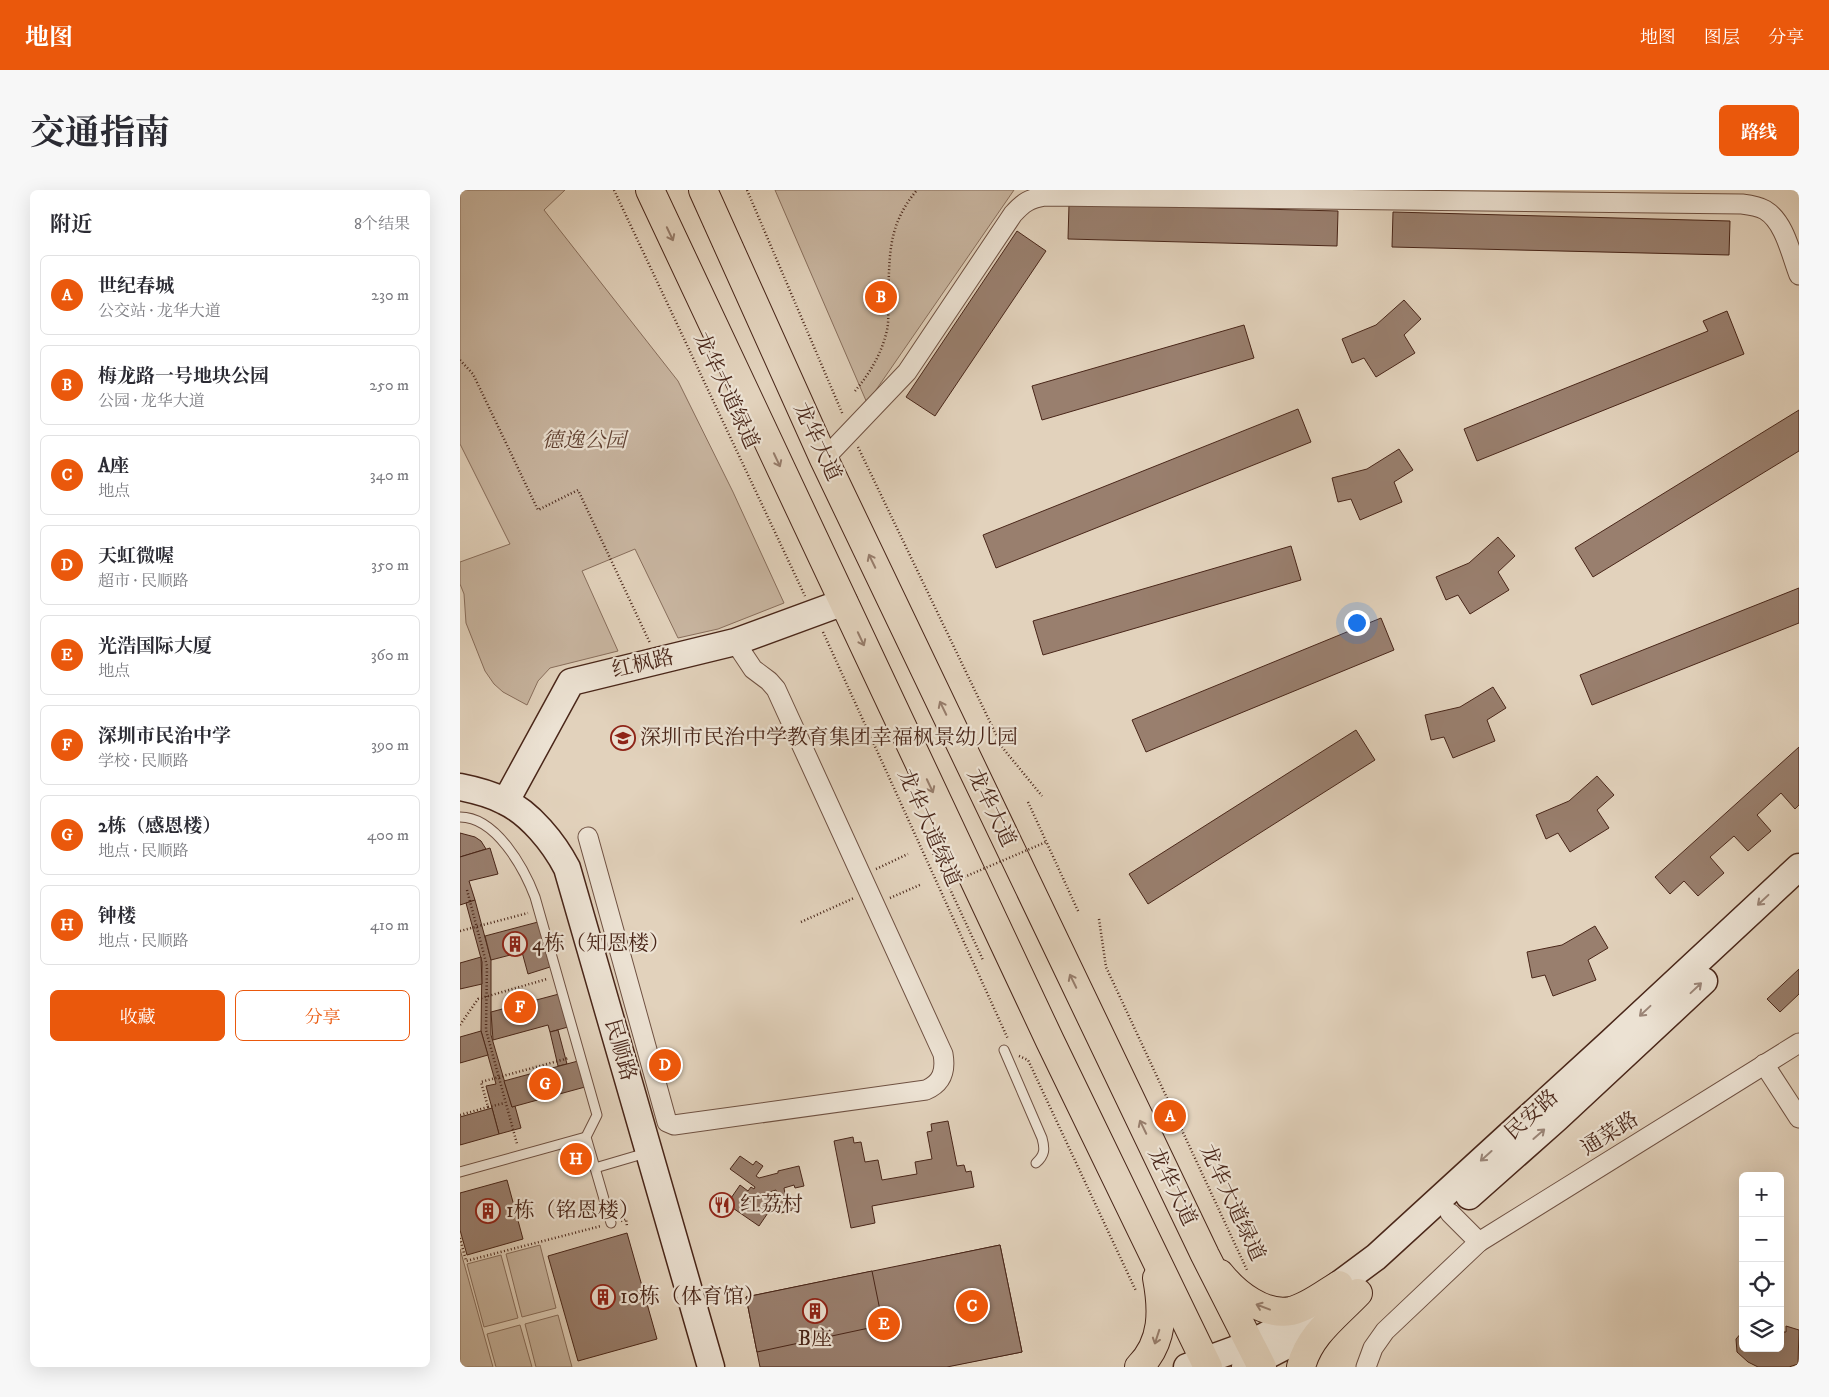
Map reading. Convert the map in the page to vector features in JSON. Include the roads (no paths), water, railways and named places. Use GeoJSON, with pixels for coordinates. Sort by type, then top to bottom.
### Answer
{"type":"FeatureCollection","features":[{"type":"Feature","properties":{"kind":"main road","name":"龙华大道"},"geometry":{"type":"LineString","coordinates":[[650,190],[1037,1014],[1153,1254],[1200,1365]]}},
{"type":"Feature","properties":{"kind":"main road","name":"龙华大道"},"geometry":{"type":"LineString","coordinates":[[704,191],[824,459],[1254,1360]]}},
{"type":"Feature","properties":{"kind":"main road","name":"红枫路"},"geometry":{"type":"LineString","coordinates":[[506,801],[571,682],[735,642],[844,602]]}},
{"type":"Feature","properties":{"kind":"main road","name":"民顺路"},"geometry":{"type":"LineString","coordinates":[[460,787],[489,794],[506,801],[520,811],[550,840],[567,868],[711,1367]]}},
{"type":"Feature","properties":{"kind":"main road","name":"民安路"},"geometry":{"type":"LineString","coordinates":[[1200,1365],[1254,1360],[1299,1338],[1332,1317],[1349,1289],[1376,1257],[1612,1042],[1799,867]]}},
{"type":"Feature","properties":{"kind":"main road","name":"民安路"},"geometry":{"type":"LineString","coordinates":[[1349,1289],[1450,1213],[1558,1118],[1799,892]]}},
{"type":"Feature","properties":{"kind":"main road"},"geometry":{"type":"LineString","coordinates":[[1139,1367],[1149,1355],[1156,1342],[1162,1310],[1153,1254]]}},
{"type":"Feature","properties":{"kind":"main road"},"geometry":{"type":"LineString","coordinates":[[1205,1256],[1223,1278],[1251,1302],[1268,1309],[1290,1311],[1349,1289]]}},
{"type":"Feature","properties":{"kind":"main road"},"geometry":{"type":"LineString","coordinates":[[1301,1367],[1304,1353],[1349,1289]]}},
{"type":"Feature","properties":{"kind":"street"},"geometry":{"type":"LineString","coordinates":[[824,459],[907,372],[1013,214],[1032,198],[1045,196],[1742,204],[1765,210],[1774,218],[1780,226],[1799,275]]}},
{"type":"Feature","properties":{"kind":"street"},"geometry":{"type":"LineString","coordinates":[[588,838],[665,1119],[671,1124],[926,1090],[935,1086],[941,1080],[944,1072],[943,1054],[776,689],[770,681],[752,668],[735,642]]}},
{"type":"Feature","properties":{"kind":"street","name":"通菜路"},"geometry":{"type":"LineString","coordinates":[[1366,1367],[1373,1348],[1385,1331],[1479,1242],[1799,1042]]}},
{"type":"Feature","properties":{"kind":"street"},"geometry":{"type":"LineString","coordinates":[[1764,1064],[1799,1118]]}},
{"type":"Feature","properties":{"kind":"street"},"geometry":{"type":"LineString","coordinates":[[1450,1213],[1479,1242]]}},
{"type":"Feature","properties":{"kind":"lane"},"geometry":{"type":"LineString","coordinates":[[460,817],[481,823],[502,842],[527,876],[539,910],[598,1115],[586,1137],[611,1223]]}},
{"type":"Feature","properties":{"kind":"lane"},"geometry":{"type":"LineString","coordinates":[[1007,1046],[1042,1138],[1043,1156],[1036,1163]]}},
{"type":"Feature","properties":{"kind":"lane"},"geometry":{"type":"LineString","coordinates":[[460,1172],[586,1137]]}},
{"type":"Feature","properties":{"kind":"lane"},"geometry":{"type":"LineString","coordinates":[[595,1168],[649,1153]]}},
{"type":"Feature","properties":{"kind":"place","name":"梅龙路一号地块公园"},"geometry":{"type":"Point","coordinates":[881,297]}},
{"type":"Feature","properties":{"kind":"place","name":"深圳市民治中学教育集团幸福枫景幼儿园"},"geometry":{"type":"Point","coordinates":[623,738]}},
{"type":"Feature","properties":{"kind":"place","name":"4栋（知恩楼）"},"geometry":{"type":"Point","coordinates":[515,944]}},
{"type":"Feature","properties":{"kind":"place","name":"深圳市民治中学"},"geometry":{"type":"Point","coordinates":[520,1007]}},
{"type":"Feature","properties":{"kind":"place","name":"天虹微喔"},"geometry":{"type":"Point","coordinates":[665,1065]}},
{"type":"Feature","properties":{"kind":"place","name":"2栋（感恩楼）"},"geometry":{"type":"Point","coordinates":[545,1084]}},
{"type":"Feature","properties":{"kind":"place","name":"世纪春城"},"geometry":{"type":"Point","coordinates":[1170,1116]}},
{"type":"Feature","properties":{"kind":"place","name":"钟楼"},"geometry":{"type":"Point","coordinates":[576,1159]}},
{"type":"Feature","properties":{"kind":"place","name":"红荔村"},"geometry":{"type":"Point","coordinates":[722,1205]}},
{"type":"Feature","properties":{"kind":"place","name":"1栋（铭恩楼）"},"geometry":{"type":"Point","coordinates":[488,1211]}},
{"type":"Feature","properties":{"kind":"place","name":"10栋（体育馆）"},"geometry":{"type":"Point","coordinates":[603,1297]}},
{"type":"Feature","properties":{"kind":"place","name":"A座"},"geometry":{"type":"Point","coordinates":[972,1306]}},
{"type":"Feature","properties":{"kind":"place","name":"B座"},"geometry":{"type":"Point","coordinates":[815,1311]}},
{"type":"Feature","properties":{"kind":"place","name":"光浩国际大厦"},"geometry":{"type":"Point","coordinates":[884,1324]}},
{"type":"Feature","properties":{"kind":"park label","name":"德逸公园"},"geometry":{"type":"Point","coordinates":[584,441]}}]}
